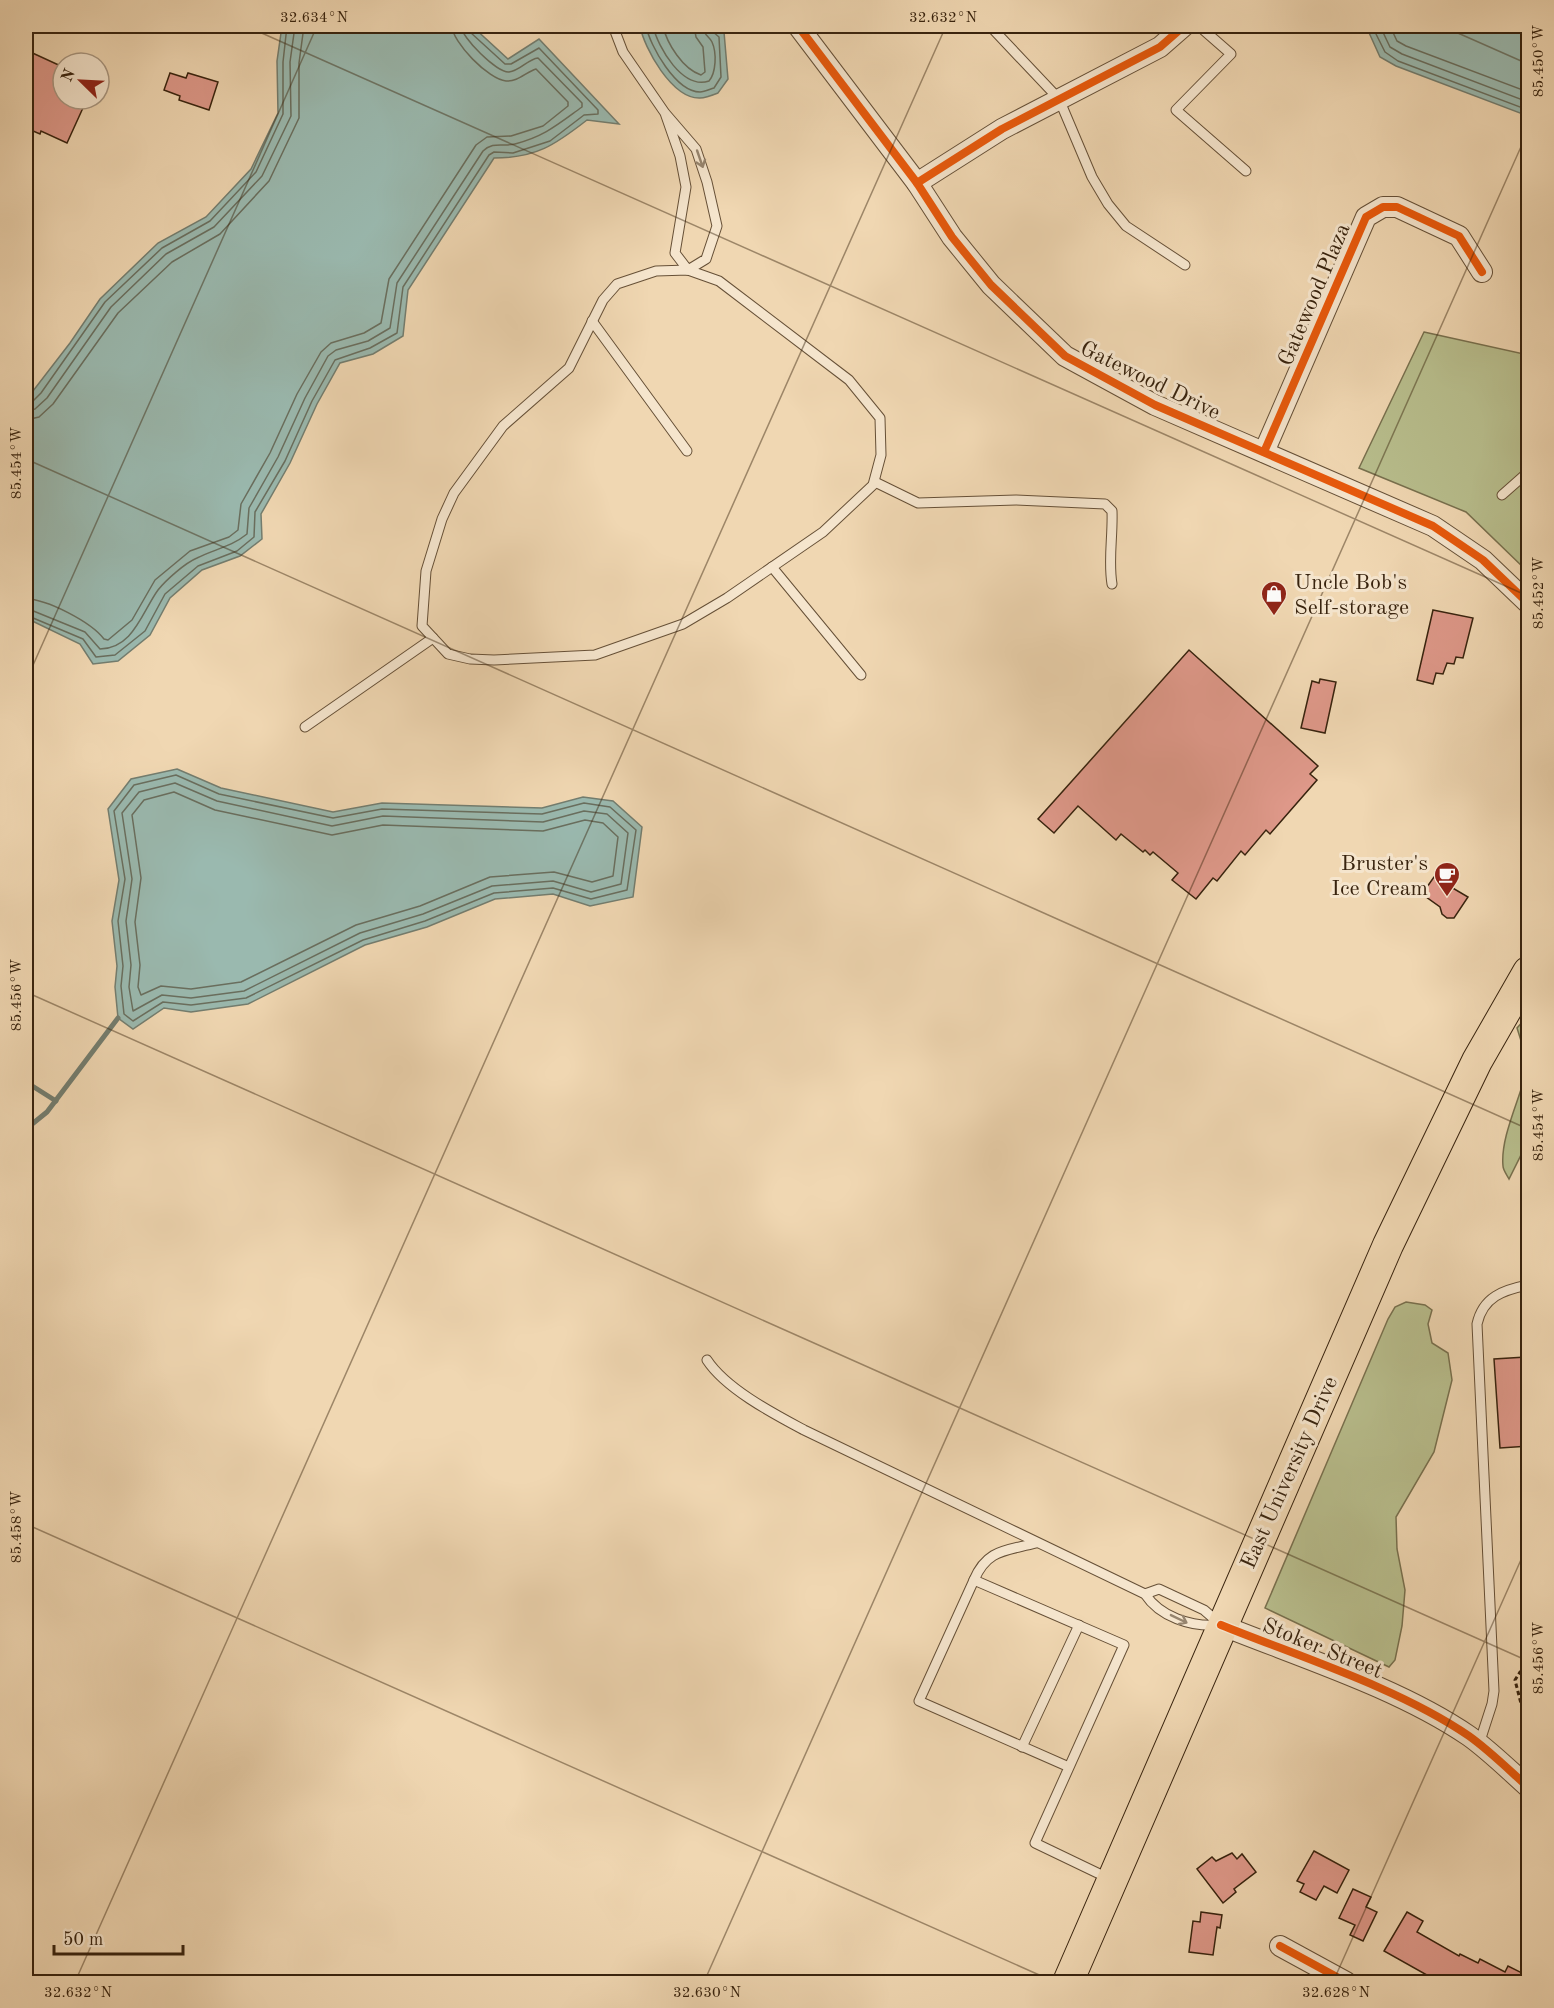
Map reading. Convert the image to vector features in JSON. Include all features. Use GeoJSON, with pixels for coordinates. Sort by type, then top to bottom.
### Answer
{"type":"FeatureCollection","features":[{"type":"Feature","properties":{"kind":"main road","name":"East University Drive"},"geometry":{"type":"LineString","coordinates":[[1068,1983],[1221,1625],[1431,1153],[1477,1062],[1528,972]]}},
{"type":"Feature","properties":{"kind":"street","name":"Gatewood Drive"},"geometry":{"type":"LineString","coordinates":[[798,26],[917,183],[952,237],[992,285],[1065,356],[1155,405],[1433,526],[1483,560],[1528,603]]}},
{"type":"Feature","properties":{"kind":"street"},"geometry":{"type":"LineString","coordinates":[[917,183],[1002,129],[1160,47],[1184,26]]}},
{"type":"Feature","properties":{"kind":"street","name":"Gatewood Plaza"},"geometry":{"type":"LineString","coordinates":[[1264,452],[1366,217],[1383,207],[1397,207],[1460,236],[1482,272]]}},
{"type":"Feature","properties":{"kind":"street","name":"Stoker Street"},"geometry":{"type":"LineString","coordinates":[[1221,1625],[1380,1689],[1434,1716],[1479,1744],[1528,1787]]}},
{"type":"Feature","properties":{"kind":"street"},"geometry":{"type":"LineString","coordinates":[[1280,1946],[1346,1983]]}},
{"type":"Feature","properties":{"kind":"lane"},"geometry":{"type":"LineString","coordinates":[[613,26],[623,52],[665,113],[696,149],[707,182],[717,226],[706,259],[688,270]]}},
{"type":"Feature","properties":{"kind":"lane"},"geometry":{"type":"LineString","coordinates":[[990,26],[1059,99],[1092,177],[1108,204],[1126,226],[1185,265]]}},
{"type":"Feature","properties":{"kind":"lane"},"geometry":{"type":"LineString","coordinates":[[1199,26],[1231,54],[1176,110],[1246,171]]}},
{"type":"Feature","properties":{"kind":"lane"},"geometry":{"type":"LineString","coordinates":[[665,113],[680,156],[686,187],[675,253],[688,270]]}},
{"type":"Feature","properties":{"kind":"lane"},"geometry":{"type":"LineString","coordinates":[[688,270],[719,281],[849,380],[867,399],[880,418],[882,436],[881,455],[875,482],[823,531],[772,567],[682,624],[595,655],[494,660],[470,659],[448,654],[422,626],[426,571],[442,519],[454,493],[502,426],[569,368],[592,321],[603,300],[617,284],[656,271],[688,270]]}},
{"type":"Feature","properties":{"kind":"lane"},"geometry":{"type":"LineString","coordinates":[[592,321],[687,451]]}},
{"type":"Feature","properties":{"kind":"lane"},"geometry":{"type":"LineString","coordinates":[[1502,495],[1528,472]]}},
{"type":"Feature","properties":{"kind":"lane"},"geometry":{"type":"LineString","coordinates":[[875,482],[899,496],[918,503],[1016,500],[1105,504],[1112,511],[1114,538],[1109,566],[1112,584]]}},
{"type":"Feature","properties":{"kind":"lane"},"geometry":{"type":"LineString","coordinates":[[772,567],[861,675]]}},
{"type":"Feature","properties":{"kind":"lane"},"geometry":{"type":"LineString","coordinates":[[305,727],[433,638]]}},
{"type":"Feature","properties":{"kind":"lane"},"geometry":{"type":"LineString","coordinates":[[1479,1744],[1494,1691],[1476,1324],[1483,1307],[1496,1295],[1528,1285]]}},
{"type":"Feature","properties":{"kind":"lane"},"geometry":{"type":"LineString","coordinates":[[707,1360],[714,1371],[770,1412],[1145,1594],[1152,1605],[1195,1626],[1221,1625]]}},
{"type":"Feature","properties":{"kind":"lane"},"geometry":{"type":"LineString","coordinates":[[1036,1543],[988,1557],[980,1564],[919,1701],[1069,1767]]}},
{"type":"Feature","properties":{"kind":"lane"},"geometry":{"type":"LineString","coordinates":[[974,1580],[1124,1646],[1035,1843],[1112,1880]]}},
{"type":"Feature","properties":{"kind":"lane"},"geometry":{"type":"LineString","coordinates":[[1145,1594],[1159,1589],[1204,1610],[1221,1625]]}},
{"type":"Feature","properties":{"kind":"lane"},"geometry":{"type":"LineString","coordinates":[[1022,1747],[1078,1625]]}},
{"type":"Feature","properties":{"kind":"path"},"geometry":{"type":"LineString","coordinates":[[1528,1667],[1520,1672],[1515,1680],[1528,1731]]}},
{"type":"Feature","properties":{"kind":"green space"},"geometry":{"type":"Polygon","coordinates":[[[1424,332],[1528,355],[1528,572],[1466,512],[1359,468],[1424,332]]]}},
{"type":"Feature","properties":{"kind":"green space"},"geometry":{"type":"Polygon","coordinates":[[[1528,1016],[1528,1063],[1517,1028],[1528,1016]]]}},
{"type":"Feature","properties":{"kind":"green space"},"geometry":{"type":"Polygon","coordinates":[[[1528,1065],[1528,1141],[1509,1179],[1503,1166],[1505,1142],[1528,1065]]]}},
{"type":"Feature","properties":{"kind":"green space"},"geometry":{"type":"Polygon","coordinates":[[[1406,1302],[1425,1305],[1432,1310],[1428,1324],[1432,1343],[1448,1353],[1452,1380],[1434,1452],[1396,1517],[1397,1549],[1405,1590],[1402,1626],[1395,1660],[1389,1667],[1265,1608],[1388,1319],[1395,1307],[1406,1302]]]}},
{"type":"Feature","properties":{"kind":"water"},"geometry":{"type":"Polygon","coordinates":[[[282,26],[472,26],[508,59],[539,39],[619,124],[587,120],[555,143],[533,153],[494,158],[408,290],[403,336],[373,354],[340,363],[317,404],[290,463],[261,514],[262,539],[240,556],[202,570],[170,598],[150,635],[118,661],[93,664],[80,644],[26,618],[26,400],[70,343],[100,299],[158,243],[206,217],[251,169],[278,113],[277,61],[282,26]]]}},
{"type":"Feature","properties":{"kind":"water"},"geometry":{"type":"Polygon","coordinates":[[[640,26],[712,26],[724,32],[728,79],[718,93],[700,98],[679,90],[653,59],[640,26]]]}},
{"type":"Feature","properties":{"kind":"water"},"geometry":{"type":"Polygon","coordinates":[[[1366,26],[1528,26],[1528,116],[1396,66],[1380,57],[1366,26]]]}},
{"type":"Feature","properties":{"kind":"water"},"geometry":{"type":"Polygon","coordinates":[[[177,769],[221,788],[333,812],[382,803],[542,808],[583,797],[613,801],[642,827],[633,897],[590,906],[553,894],[495,899],[427,927],[365,945],[248,1004],[191,1012],[164,1008],[133,1029],[118,1018],[115,987],[117,966],[112,921],[119,880],[108,809],[131,779],[177,769]]]}},
{"type":"Feature","properties":{"kind":"building"},"geometry":{"type":"Polygon","coordinates":[[[26,50],[51,61],[51,111],[82,111],[67,143],[41,131],[40,134],[26,128],[26,50]]]}},
{"type":"Feature","properties":{"kind":"building"},"geometry":{"type":"Polygon","coordinates":[[[170,73],[186,78],[188,73],[218,82],[209,110],[179,100],[180,96],[164,90],[170,73]]]}},
{"type":"Feature","properties":{"kind":"building"},"geometry":{"type":"Polygon","coordinates":[[[1433,610],[1473,618],[1463,658],[1456,657],[1454,664],[1447,663],[1443,674],[1436,673],[1433,684],[1417,680],[1433,610]]]}},
{"type":"Feature","properties":{"kind":"building"},"geometry":{"type":"Polygon","coordinates":[[[1189,650],[1318,766],[1310,774],[1317,780],[1270,834],[1266,830],[1245,855],[1241,851],[1217,881],[1213,878],[1196,899],[1172,880],[1178,873],[1153,852],[1150,855],[1145,850],[1143,852],[1121,834],[1116,840],[1078,806],[1054,833],[1038,819],[1189,650]]]}},
{"type":"Feature","properties":{"kind":"building"},"geometry":{"type":"Polygon","coordinates":[[[1320,679],[1336,682],[1325,733],[1301,728],[1312,681],[1319,683],[1320,679]]]}},
{"type":"Feature","properties":{"kind":"building","name":"Bruster's Ice Cream"},"geometry":{"type":"Polygon","coordinates":[[[1434,877],[1468,897],[1454,918],[1447,918],[1442,914],[1440,907],[1422,894],[1434,877]]]}},
{"type":"Feature","properties":{"kind":"building"},"geometry":{"type":"Polygon","coordinates":[[[1528,1357],[1528,1446],[1500,1448],[1494,1359],[1528,1357]]]}},
{"type":"Feature","properties":{"kind":"building"},"geometry":{"type":"Polygon","coordinates":[[[1314,1851],[1349,1870],[1337,1893],[1324,1886],[1316,1900],[1300,1892],[1304,1884],[1297,1881],[1314,1851]]]}},
{"type":"Feature","properties":{"kind":"building"},"geometry":{"type":"Polygon","coordinates":[[[1232,1853],[1237,1859],[1242,1854],[1256,1872],[1234,1889],[1236,1892],[1223,1903],[1197,1869],[1212,1857],[1216,1861],[1232,1853]]]}},
{"type":"Feature","properties":{"kind":"building"},"geometry":{"type":"Polygon","coordinates":[[[1353,1889],[1371,1897],[1366,1907],[1377,1912],[1363,1941],[1350,1935],[1355,1925],[1339,1918],[1353,1889]]]}},
{"type":"Feature","properties":{"kind":"building"},"geometry":{"type":"Polygon","coordinates":[[[1201,1912],[1222,1915],[1220,1928],[1217,1927],[1213,1955],[1189,1952],[1193,1921],[1200,1922],[1201,1912]]]}},
{"type":"Feature","properties":{"kind":"building"},"geometry":{"type":"Polygon","coordinates":[[[1407,1912],[1423,1921],[1417,1932],[1459,1956],[1460,1954],[1478,1963],[1480,1959],[1505,1972],[1508,1966],[1528,1976],[1528,1983],[1441,1983],[1384,1951],[1407,1912]]]}},
{"type":"Feature","properties":{"kind":"waterway"},"geometry":{"type":"LineString","coordinates":[[26,1129],[47,1112],[118,1018]]}},
{"type":"Feature","properties":{"kind":"waterway"},"geometry":{"type":"LineString","coordinates":[[26,1082],[56,1101]]}},
{"type":"Feature","properties":{"kind":"cycle path"},"geometry":{"type":"LineString","coordinates":[[798,26],[917,183],[952,237],[991,285],[1065,356],[1155,405],[1433,526],[1483,560],[1528,603]]}},
{"type":"Feature","properties":{"kind":"cycle path"},"geometry":{"type":"LineString","coordinates":[[917,183],[1002,129],[1160,47],[1184,26]]}},
{"type":"Feature","properties":{"kind":"cycle path"},"geometry":{"type":"LineString","coordinates":[[1264,452],[1366,217],[1383,207],[1397,207],[1459,236],[1482,272]]}},
{"type":"Feature","properties":{"kind":"cycle path"},"geometry":{"type":"LineString","coordinates":[[1221,1625],[1348,1674],[1412,1703],[1469,1736],[1528,1787]]}},
{"type":"Feature","properties":{"kind":"cycle path"},"geometry":{"type":"LineString","coordinates":[[1280,1946],[1346,1982]]}},
{"type":"Feature","properties":{"kind":"place","name":"Uncle Bob's Self-storage"},"geometry":{"type":"Point","coordinates":[1274,617]}},
{"type":"Feature","properties":{"kind":"place","name":"Bruster's Ice Cream"},"geometry":{"type":"Point","coordinates":[1447,898]}}]}
